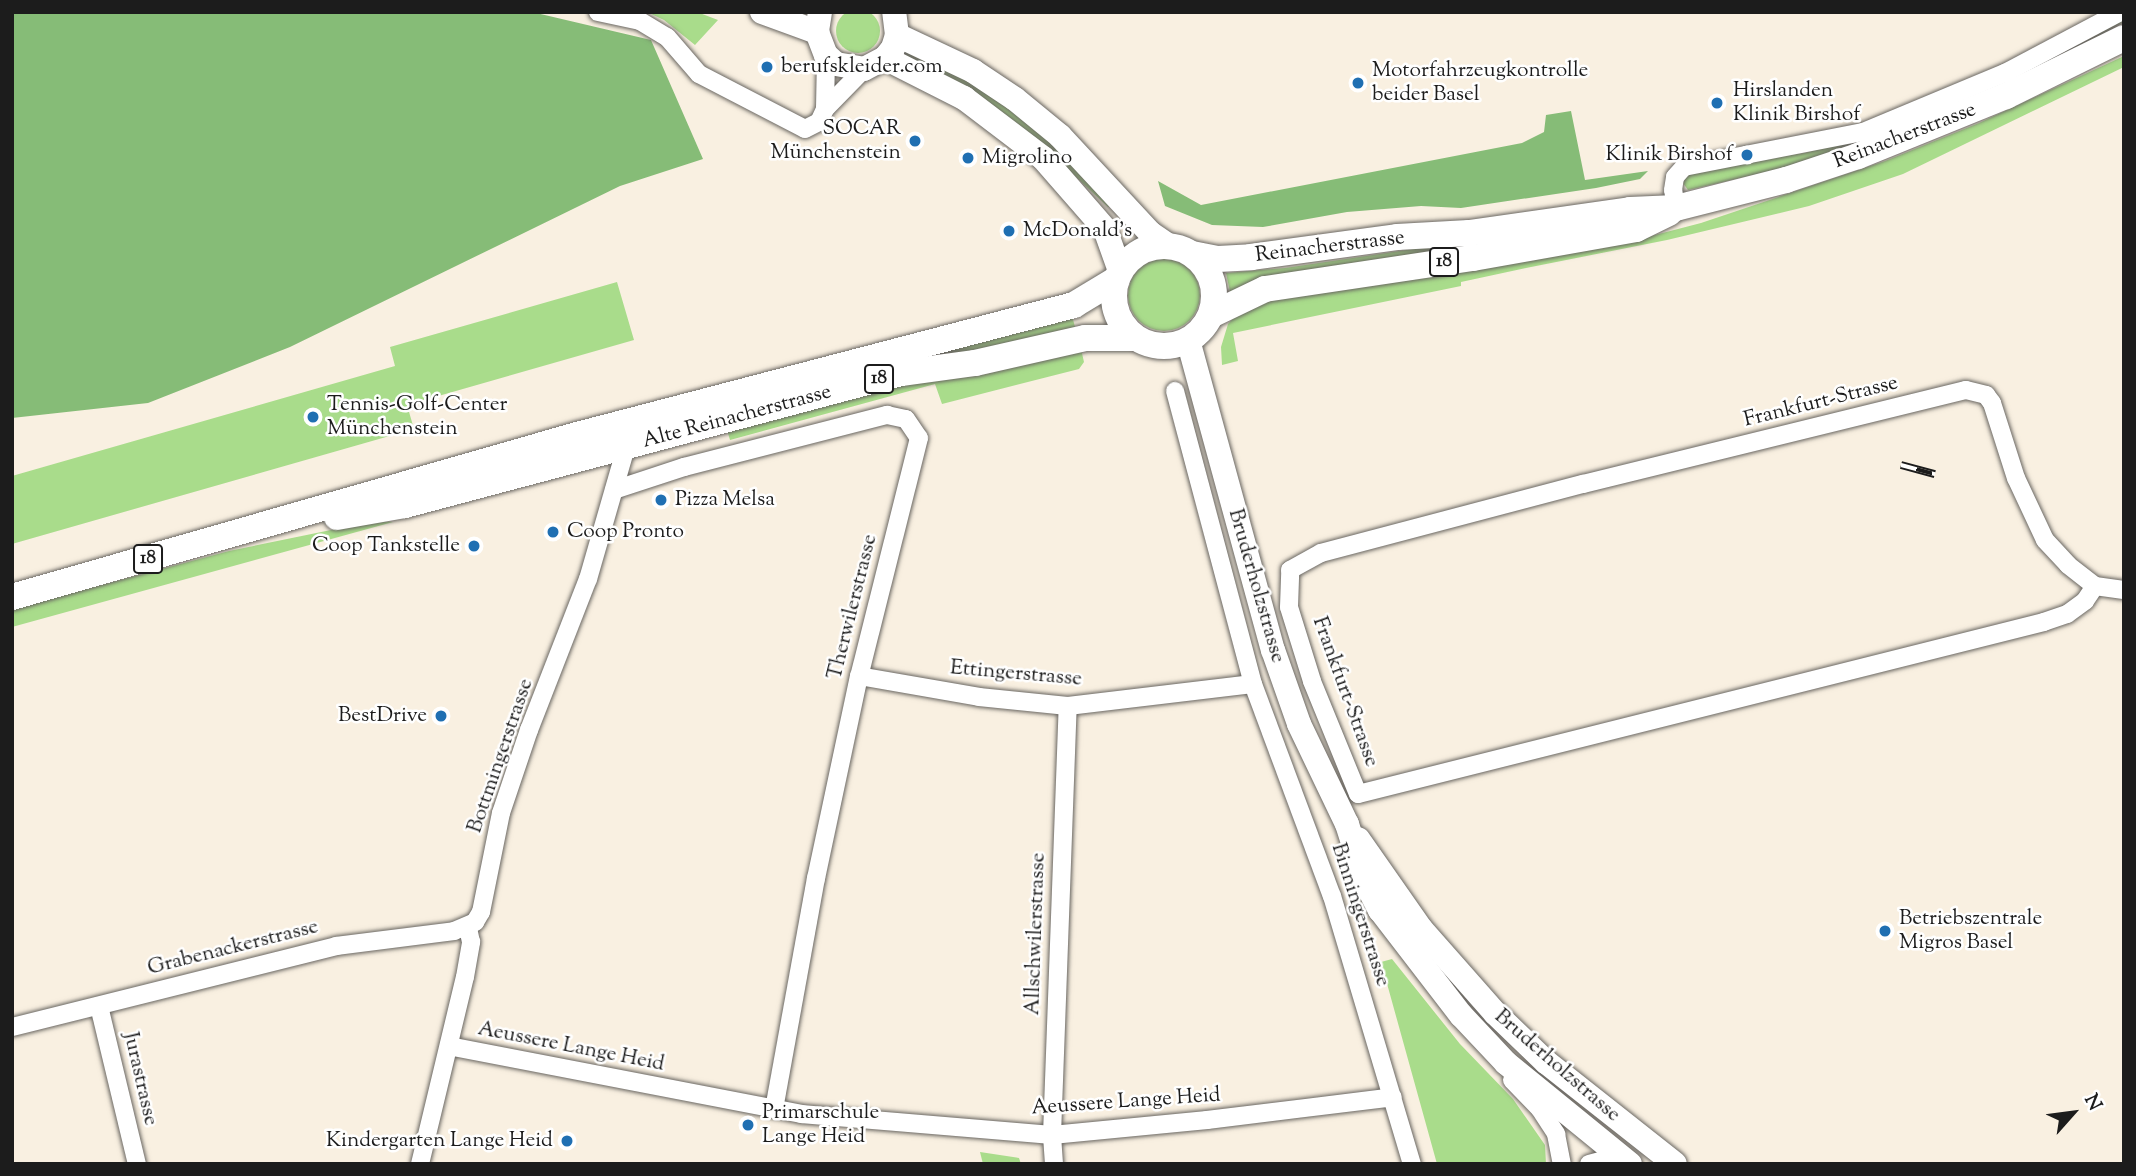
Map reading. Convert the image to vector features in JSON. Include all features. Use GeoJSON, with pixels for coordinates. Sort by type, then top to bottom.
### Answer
{"type":"FeatureCollection","features":[{"type":"Feature","properties":{"kind":"main road"},"geometry":{"type":"LineString","coordinates":[[762,12],[821,33],[836,64],[874,64],[964,98],[1043,158],[1105,229],[1119,275]]}},
{"type":"Feature","properties":{"kind":"main road"},"geometry":{"type":"LineString","coordinates":[[874,64],[896,24],[973,71],[1015,99],[1060,136],[1150,233],[1180,250],[1211,278],[1214,298],[1211,315],[1204,326],[1188,340],[1170,345],[1152,345],[1136,338],[1122,324],[1117,312],[1114,289],[1119,275],[1135,254],[1180,250]]}},
{"type":"Feature","properties":{"kind":"main road","name":"Reinacherstrasse"},"geometry":{"type":"LineString","coordinates":[[1180,250],[1218,259],[1251,257],[1397,237],[1469,233],[1630,210],[1676,208],[1786,180],[1858,156],[2006,96],[2124,38]]}},
{"type":"Feature","properties":{"kind":"main road","name":"Reinacherstrasse"},"geometry":{"type":"LineString","coordinates":[[1211,315],[1265,289],[1473,258],[1636,229],[1676,208]]}},
{"type":"Feature","properties":{"kind":"main road","name":"Alte Reinacherstrasse"},"geometry":{"type":"LineString","coordinates":[[12,597],[284,521],[357,515],[405,505],[629,434],[1074,305],[1119,275]]}},
{"type":"Feature","properties":{"kind":"main road","name":"Alte Reinacherstrasse"},"geometry":{"type":"LineString","coordinates":[[629,434],[901,373],[975,363],[1085,338],[1136,338]]}},
{"type":"Feature","properties":{"kind":"main road","name":"Bruderholzstrasse"},"geometry":{"type":"LineString","coordinates":[[1188,340],[1273,650],[1299,724],[1347,824],[1365,881],[1380,910],[1461,1015],[1506,1063],[1622,1161]]}},
{"type":"Feature","properties":{"kind":"main road","name":"Bruderholzstrasse"},"geometry":{"type":"LineString","coordinates":[[1347,824],[1421,929],[1495,1013],[1556,1070],[1675,1164]]}},
{"type":"Feature","properties":{"kind":"street"},"geometry":{"type":"LineString","coordinates":[[598,12],[640,21],[667,37],[699,74],[805,128],[819,122],[825,109],[874,64]]}},
{"type":"Feature","properties":{"kind":"street","name":"Reinacherstrasse"},"geometry":{"type":"LineString","coordinates":[[1676,208],[1673,190],[1675,177],[1684,167],[1863,132],[2005,73],[2120,12]]}},
{"type":"Feature","properties":{"kind":"street"},"geometry":{"type":"LineString","coordinates":[[821,33],[825,109]]}},
{"type":"Feature","properties":{"kind":"street","name":"Frankfurt-Strasse"},"geometry":{"type":"LineString","coordinates":[[1966,390],[1986,395],[1992,403],[2016,478],[2037,529],[2068,565],[2095,586],[2085,601],[2067,614],[1358,794],[1312,681],[1289,607],[1290,570],[1334,550],[1597,481],[1966,390]]}},
{"type":"Feature","properties":{"kind":"street","name":"Binningerstrasse"},"geometry":{"type":"LineString","coordinates":[[1175,391],[1253,684],[1332,896],[1412,1164]]}},
{"type":"Feature","properties":{"kind":"street","name":"Therwilerstrasse"},"geometry":{"type":"LineString","coordinates":[[614,490],[684,467],[887,415],[906,419],[919,438],[859,676],[816,878],[774,1109]]}},
{"type":"Feature","properties":{"kind":"street","name":"Bottmingerstrasse"},"geometry":{"type":"LineString","coordinates":[[420,1164],[471,942],[468,928],[481,912],[501,813],[529,730],[579,605],[629,434]]}},
{"type":"Feature","properties":{"kind":"street"},"geometry":{"type":"LineString","coordinates":[[2095,586],[2124,590]]}},
{"type":"Feature","properties":{"kind":"street","name":"Ettingerstrasse"},"geometry":{"type":"LineString","coordinates":[[859,676],[979,697],[1068,706],[1253,684]]}},
{"type":"Feature","properties":{"kind":"street","name":"Allschwilerstrasse"},"geometry":{"type":"LineString","coordinates":[[1054,1164],[1052,1135],[1068,706]]}},
{"type":"Feature","properties":{"kind":"street","name":"Grabenackerstrasse"},"geometry":{"type":"LineString","coordinates":[[12,1027],[336,946],[468,928]]}},
{"type":"Feature","properties":{"kind":"street","name":"Jurastrasse"},"geometry":{"type":"LineString","coordinates":[[99,1006],[137,1164]]}},
{"type":"Feature","properties":{"kind":"street","name":"Aeussere Lange Heid"},"geometry":{"type":"LineString","coordinates":[[449,1046],[801,1114],[1052,1135],[1207,1120],[1393,1097]]}},
{"type":"Feature","properties":{"kind":"street"},"geometry":{"type":"LineString","coordinates":[[1506,1063],[1511,1079],[1540,1109],[1556,1134],[1562,1164]]}},
{"type":"Feature","properties":{"kind":"street"},"geometry":{"type":"LineString","coordinates":[[1589,1164],[1622,1161]]}},
{"type":"Feature","properties":{"kind":"green space"},"geometry":{"type":"Polygon","coordinates":[[[858,9],[874,15],[880,31],[874,47],[858,53],[842,47],[836,31],[842,15],[858,9]]]}},
{"type":"Feature","properties":{"kind":"green space"},"geometry":{"type":"Polygon","coordinates":[[[12,12],[532,12],[651,40],[703,159],[620,186],[290,347],[148,403],[12,418],[12,12]]]}},
{"type":"Feature","properties":{"kind":"green space"},"geometry":{"type":"Polygon","coordinates":[[[647,12],[697,12],[718,20],[695,45],[664,20],[647,12]]]}},
{"type":"Feature","properties":{"kind":"green space"},"geometry":{"type":"Polygon","coordinates":[[[2124,17],[2124,21],[2064,56],[1930,117],[1789,167],[1688,190],[1683,183],[1687,175],[1703,169],[1804,153],[1866,138],[2124,17]]]}},
{"type":"Feature","properties":{"kind":"green space"},"geometry":{"type":"Polygon","coordinates":[[[905,45],[989,90],[1049,136],[1115,203],[1108,207],[1038,141],[901,55],[905,45]]]}},
{"type":"Feature","properties":{"kind":"green space"},"geometry":{"type":"Polygon","coordinates":[[[2124,56],[2124,67],[1903,174],[1809,206],[1667,240],[1526,268],[1461,282],[1461,286],[1233,333],[1238,361],[1222,365],[1221,347],[1228,324],[1236,315],[1261,302],[1628,242],[1701,223],[1885,161],[1979,123],[2124,56]]]}},
{"type":"Feature","properties":{"kind":"green space"},"geometry":{"type":"Polygon","coordinates":[[[1571,111],[1585,180],[1648,171],[1640,179],[1596,188],[1461,208],[1421,206],[1347,212],[1263,227],[1212,225],[1165,206],[1158,181],[1201,205],[1522,143],[1544,132],[1546,115],[1571,111]]]}},
{"type":"Feature","properties":{"kind":"green space"},"geometry":{"type":"Polygon","coordinates":[[[1542,230],[1544,233],[1230,292],[1226,273],[1285,268],[1542,230]]]}},
{"type":"Feature","properties":{"kind":"green space"},"geometry":{"type":"Polygon","coordinates":[[[1164,259],[1178,262],[1190,269],[1197,281],[1200,295],[1197,309],[1190,321],[1178,328],[1164,331],[1150,328],[1138,321],[1131,309],[1128,295],[1131,281],[1138,269],[1150,262],[1164,259]]]}},
{"type":"Feature","properties":{"kind":"green space","name":"Tennis-Golf-Center Münchenstein"},"geometry":{"type":"Polygon","coordinates":[[[617,282],[634,340],[407,405],[414,429],[12,544],[12,476],[395,366],[390,347],[617,282]]]}},
{"type":"Feature","properties":{"kind":"green space"},"geometry":{"type":"Polygon","coordinates":[[[1071,312],[1075,327],[957,355],[804,381],[1071,312]]]}},
{"type":"Feature","properties":{"kind":"green space"},"geometry":{"type":"Polygon","coordinates":[[[1081,349],[1084,362],[1079,369],[942,404],[935,384],[730,440],[727,430],[903,383],[978,376],[1081,349]]]}},
{"type":"Feature","properties":{"kind":"green space"},"geometry":{"type":"Polygon","coordinates":[[[375,521],[393,522],[12,627],[12,609],[229,551],[375,521]]]}},
{"type":"Feature","properties":{"kind":"green space"},"geometry":{"type":"Polygon","coordinates":[[[1392,959],[1460,1044],[1513,1099],[1545,1145],[1546,1164],[1437,1164],[1381,962],[1392,959]]]}},
{"type":"Feature","properties":{"kind":"green space"},"geometry":{"type":"Polygon","coordinates":[[[980,1152],[1019,1158],[1021,1164],[983,1164],[980,1152]]]}},
{"type":"Feature","properties":{"kind":"railway"},"geometry":{"type":"LineString","coordinates":[[1901,465],[1935,474]]}},
{"type":"Feature","properties":{"kind":"place","name":"berufskleider.com"},"geometry":{"type":"Point","coordinates":[767,67]}},
{"type":"Feature","properties":{"kind":"place","name":"Motorfahrzeugkontrolle beider Basel"},"geometry":{"type":"Point","coordinates":[1358,83]}},
{"type":"Feature","properties":{"kind":"place","name":"Hirslanden Klinik Birshof"},"geometry":{"type":"Point","coordinates":[1717,103]}},
{"type":"Feature","properties":{"kind":"place","name":"SOCAR Münchenstein"},"geometry":{"type":"Point","coordinates":[915,141]}},
{"type":"Feature","properties":{"kind":"place","name":"Klinik Birshof"},"geometry":{"type":"Point","coordinates":[1747,155]}},
{"type":"Feature","properties":{"kind":"place","name":"Migrolino"},"geometry":{"type":"Point","coordinates":[968,158]}},
{"type":"Feature","properties":{"kind":"place","name":"McDonald's"},"geometry":{"type":"Point","coordinates":[1009,231]}},
{"type":"Feature","properties":{"kind":"place","name":"Tennis-Golf-Center Münchenstein"},"geometry":{"type":"Point","coordinates":[313,417]}},
{"type":"Feature","properties":{"kind":"place","name":"Pizza Melsa"},"geometry":{"type":"Point","coordinates":[661,500]}},
{"type":"Feature","properties":{"kind":"place","name":"Coop Pronto"},"geometry":{"type":"Point","coordinates":[553,532]}},
{"type":"Feature","properties":{"kind":"place","name":"Coop Tankstelle"},"geometry":{"type":"Point","coordinates":[474,546]}},
{"type":"Feature","properties":{"kind":"place","name":"BestDrive"},"geometry":{"type":"Point","coordinates":[441,716]}},
{"type":"Feature","properties":{"kind":"place","name":"Betriebszentrale Migros Basel"},"geometry":{"type":"Point","coordinates":[1885,931]}},
{"type":"Feature","properties":{"kind":"place","name":"Primarschule Lange Heid"},"geometry":{"type":"Point","coordinates":[748,1125]}},
{"type":"Feature","properties":{"kind":"place","name":"Kindergarten Lange Heid"},"geometry":{"type":"Point","coordinates":[567,1141]}}]}
